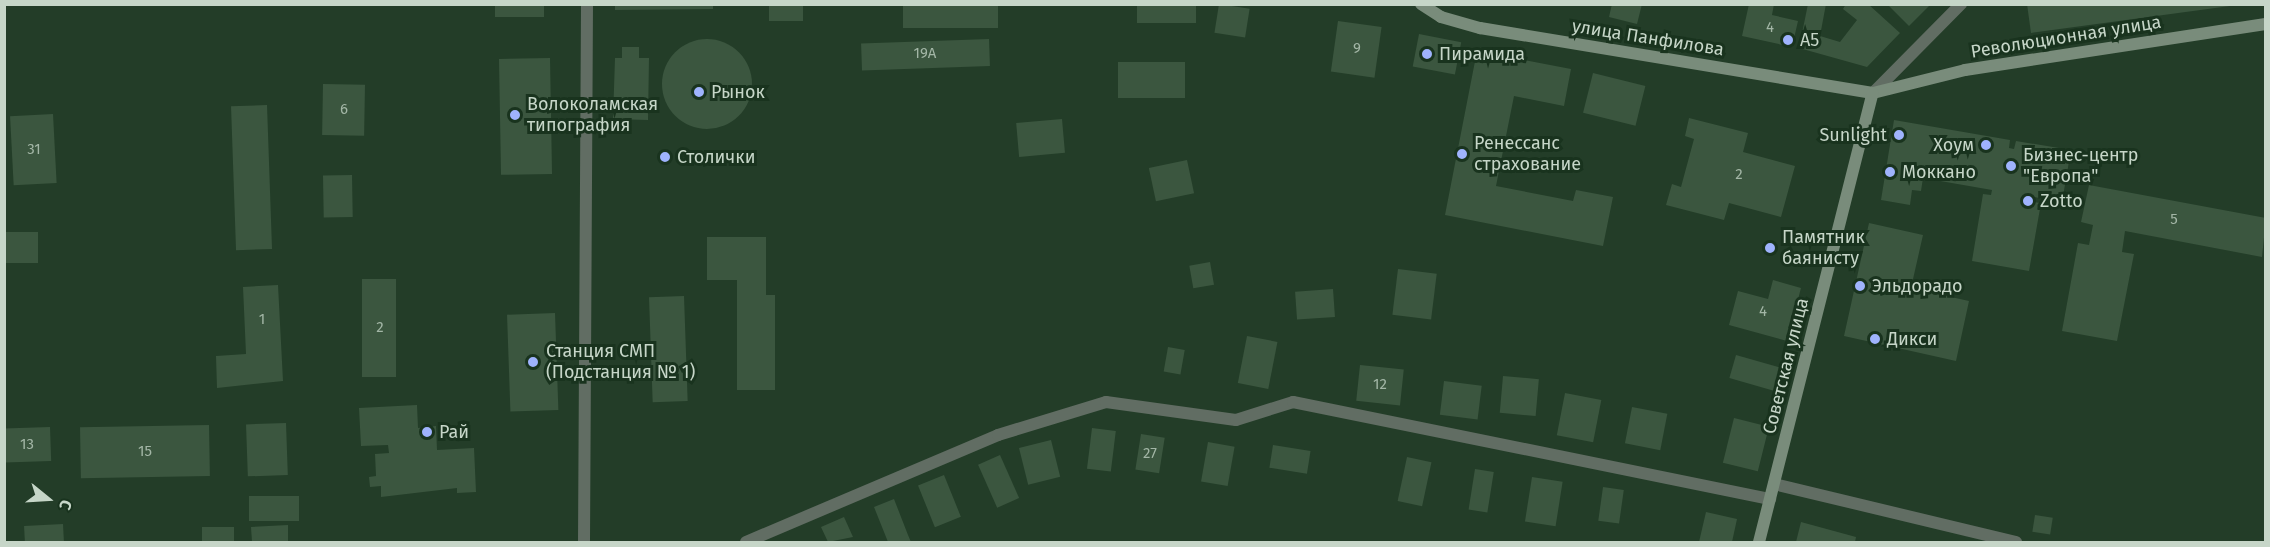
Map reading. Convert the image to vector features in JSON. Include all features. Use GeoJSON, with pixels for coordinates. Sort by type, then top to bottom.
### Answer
{"type":"FeatureCollection","features":[{"type":"Feature","properties":{"kind":"main road","name":"улица Панфилова"},"geometry":{"type":"LineString","coordinates":[[1421,4],[1441,17],[1480,28],[1873,93]]}},
{"type":"Feature","properties":{"kind":"main road","name":"Революционная улица"},"geometry":{"type":"LineString","coordinates":[[1873,93],[1965,70],[2265,24]]}},
{"type":"Feature","properties":{"kind":"main road","name":"Советская улица"},"geometry":{"type":"LineString","coordinates":[[1759,543],[1873,93]]}},
{"type":"Feature","properties":{"kind":"street"},"geometry":{"type":"LineString","coordinates":[[584,543],[587,4]]}},
{"type":"Feature","properties":{"kind":"street"},"geometry":{"type":"LineString","coordinates":[[1873,93],[1961,4]]}},
{"type":"Feature","properties":{"kind":"street"},"geometry":{"type":"LineString","coordinates":[[746,543],[998,435],[1106,402],[1236,420],[1293,402],[1770,499]]}},
{"type":"Feature","properties":{"kind":"street"},"geometry":{"type":"LineString","coordinates":[[1774,484],[2016,543]]}},
{"type":"Feature","properties":{"kind":"building"},"geometry":{"type":"Polygon","coordinates":[[[495,4],[544,4],[544,17],[495,17],[495,4]]]}},
{"type":"Feature","properties":{"kind":"building"},"geometry":{"type":"Polygon","coordinates":[[[615,4],[713,4],[713,9],[615,10],[615,4]]]}},
{"type":"Feature","properties":{"kind":"building"},"geometry":{"type":"Polygon","coordinates":[[[769,4],[803,4],[803,21],[769,21],[769,4]]]}},
{"type":"Feature","properties":{"kind":"building"},"geometry":{"type":"Polygon","coordinates":[[[903,4],[998,4],[998,28],[903,28],[903,4]]]}},
{"type":"Feature","properties":{"kind":"building"},"geometry":{"type":"Polygon","coordinates":[[[1137,4],[1196,4],[1196,23],[1137,23],[1137,4]]]}},
{"type":"Feature","properties":{"kind":"building"},"geometry":{"type":"Polygon","coordinates":[[[1219,4],[1250,9],[1245,37],[1214,33],[1219,4]]]}},
{"type":"Feature","properties":{"kind":"building"},"geometry":{"type":"Polygon","coordinates":[[[1612,4],[1642,4],[1637,24],[1609,17],[1612,4]]]}},
{"type":"Feature","properties":{"kind":"building"},"geometry":{"type":"Polygon","coordinates":[[[1749,4],[1774,4],[1772,15],[1798,21],[1792,47],[1742,36],[1749,4]]]}},
{"type":"Feature","properties":{"kind":"building"},"geometry":{"type":"Polygon","coordinates":[[[1808,4],[1826,4],[1820,36],[1840,42],[1857,20],[1843,9],[1846,4],[1868,4],[1900,33],[1867,67],[1799,48],[1808,4]]]}},
{"type":"Feature","properties":{"kind":"building"},"geometry":{"type":"Polygon","coordinates":[[[2027,4],[2229,4],[2230,6],[2031,33],[2027,4]]]}},
{"type":"Feature","properties":{"kind":"building"},"geometry":{"type":"Polygon","coordinates":[[[1888,5],[1930,5],[1909,26],[1888,5]]]}},
{"type":"Feature","properties":{"kind":"building"},"geometry":{"type":"Polygon","coordinates":[[[1338,21],[1382,27],[1374,78],[1331,72],[1338,21]]]}},
{"type":"Feature","properties":{"kind":"building"},"geometry":{"type":"Polygon","coordinates":[[[1419,34],[1461,42],[1455,75],[1413,66],[1419,34]]]}},
{"type":"Feature","properties":{"kind":"building"},"geometry":{"type":"Polygon","coordinates":[[[707,39],[724,42],[739,52],[749,67],[752,84],[749,101],[739,116],[724,126],[707,129],[690,126],[675,116],[665,101],[662,84],[665,67],[675,52],[690,42],[707,39]]]}},
{"type":"Feature","properties":{"kind":"building"},"geometry":{"type":"Polygon","coordinates":[[[989,39],[990,66],[862,70],[861,43],[989,39]]]}},
{"type":"Feature","properties":{"kind":"building"},"geometry":{"type":"Polygon","coordinates":[[[622,47],[639,47],[639,58],[649,58],[648,120],[613,119],[615,58],[622,58],[622,47]]]}},
{"type":"Feature","properties":{"kind":"building"},"geometry":{"type":"Polygon","coordinates":[[[1477,51],[1571,69],[1564,106],[1514,96],[1496,186],[1573,201],[1576,190],[1613,197],[1603,246],[1445,215],[1477,51]]]}},
{"type":"Feature","properties":{"kind":"building"},"geometry":{"type":"Polygon","coordinates":[[[550,58],[552,174],[501,175],[499,59],[550,58]]]}},
{"type":"Feature","properties":{"kind":"building"},"geometry":{"type":"Polygon","coordinates":[[[1118,62],[1185,62],[1185,98],[1118,98],[1118,62]]]}},
{"type":"Feature","properties":{"kind":"building"},"geometry":{"type":"Polygon","coordinates":[[[1593,73],[1645,86],[1635,126],[1583,113],[1593,73]]]}},
{"type":"Feature","properties":{"kind":"building"},"geometry":{"type":"Polygon","coordinates":[[[323,84],[365,85],[364,136],[322,135],[323,84]]]}},
{"type":"Feature","properties":{"kind":"building"},"geometry":{"type":"Polygon","coordinates":[[[267,105],[272,249],[236,250],[231,106],[267,105]]]}},
{"type":"Feature","properties":{"kind":"building"},"geometry":{"type":"Polygon","coordinates":[[[53,114],[57,183],[14,185],[10,116],[53,114]]]}},
{"type":"Feature","properties":{"kind":"building"},"geometry":{"type":"Polygon","coordinates":[[[1689,118],[1748,133],[1743,152],[1795,166],[1781,217],[1729,203],[1724,220],[1666,205],[1672,184],[1681,187],[1694,139],[1685,136],[1689,118]]]}},
{"type":"Feature","properties":{"kind":"building"},"geometry":{"type":"Polygon","coordinates":[[[1062,119],[1065,153],[1019,157],[1016,123],[1062,119]]]}},
{"type":"Feature","properties":{"kind":"building"},"geometry":{"type":"Polygon","coordinates":[[[1894,120],[2010,140],[2009,148],[2014,149],[2016,141],[2071,150],[2062,202],[2034,197],[2033,202],[2041,203],[2029,271],[1972,261],[1983,194],[1991,195],[1992,190],[1923,178],[1921,191],[1912,190],[1910,205],[1881,200],[1894,120]]]}},
{"type":"Feature","properties":{"kind":"building"},"geometry":{"type":"Polygon","coordinates":[[[1187,160],[1194,193],[1156,201],[1149,168],[1187,160]]]}},
{"type":"Feature","properties":{"kind":"building"},"geometry":{"type":"Polygon","coordinates":[[[352,175],[353,217],[324,217],[323,176],[352,175]]]}},
{"type":"Feature","properties":{"kind":"building"},"geometry":{"type":"Polygon","coordinates":[[[2089,185],[2266,218],[2262,257],[2125,231],[2122,252],[2134,254],[2117,341],[2062,331],[2078,243],[2089,245],[2093,225],[2081,222],[2089,185]]]}},
{"type":"Feature","properties":{"kind":"building"},"geometry":{"type":"Polygon","coordinates":[[[1869,223],[1923,235],[1911,288],[1969,301],[1956,361],[1844,336],[1869,223]]]}},
{"type":"Feature","properties":{"kind":"building"},"geometry":{"type":"Polygon","coordinates":[[[4,232],[38,232],[38,263],[4,263],[4,232]]]}},
{"type":"Feature","properties":{"kind":"building"},"geometry":{"type":"Polygon","coordinates":[[[707,237],[766,237],[766,295],[775,295],[775,390],[737,390],[737,280],[707,280],[707,237]]]}},
{"type":"Feature","properties":{"kind":"building"},"geometry":{"type":"Polygon","coordinates":[[[1210,262],[1214,285],[1193,288],[1189,266],[1210,262]]]}},
{"type":"Feature","properties":{"kind":"building"},"geometry":{"type":"Polygon","coordinates":[[[1398,269],[1437,274],[1431,319],[1392,315],[1398,269]]]}},
{"type":"Feature","properties":{"kind":"building"},"geometry":{"type":"Polygon","coordinates":[[[362,279],[396,279],[396,377],[362,377],[362,279]]]}},
{"type":"Feature","properties":{"kind":"building"},"geometry":{"type":"Polygon","coordinates":[[[1773,280],[1801,288],[1787,341],[1729,325],[1738,291],[1768,299],[1773,280]]]}},
{"type":"Feature","properties":{"kind":"building"},"geometry":{"type":"Polygon","coordinates":[[[278,285],[283,381],[217,388],[216,356],[246,354],[243,287],[278,285]]]}},
{"type":"Feature","properties":{"kind":"building"},"geometry":{"type":"Polygon","coordinates":[[[1333,289],[1335,317],[1297,320],[1295,292],[1333,289]]]}},
{"type":"Feature","properties":{"kind":"building"},"geometry":{"type":"Polygon","coordinates":[[[684,296],[688,401],[653,402],[649,297],[684,296]]]}},
{"type":"Feature","properties":{"kind":"building","name":"Станция СМП (Подстанция № 1)"},"geometry":{"type":"Polygon","coordinates":[[[555,313],[558,410],[510,412],[507,315],[555,313]]]}},
{"type":"Feature","properties":{"kind":"building"},"geometry":{"type":"Polygon","coordinates":[[[1247,336],[1277,342],[1268,389],[1238,383],[1247,336]]]}},
{"type":"Feature","properties":{"kind":"building"},"geometry":{"type":"Polygon","coordinates":[[[1168,347],[1185,350],[1180,375],[1164,372],[1168,347]]]}},
{"type":"Feature","properties":{"kind":"building"},"geometry":{"type":"Polygon","coordinates":[[[1736,355],[1781,368],[1775,391],[1729,378],[1736,355]]]}},
{"type":"Feature","properties":{"kind":"building"},"geometry":{"type":"Polygon","coordinates":[[[1360,365],[1404,370],[1400,405],[1356,401],[1360,365]]]}},
{"type":"Feature","properties":{"kind":"building"},"geometry":{"type":"Polygon","coordinates":[[[1503,376],[1539,379],[1536,416],[1500,413],[1503,376]]]}},
{"type":"Feature","properties":{"kind":"building"},"geometry":{"type":"Polygon","coordinates":[[[1444,381],[1482,386],[1478,419],[1440,415],[1444,381]]]}},
{"type":"Feature","properties":{"kind":"building"},"geometry":{"type":"Polygon","coordinates":[[[1565,393],[1601,400],[1593,442],[1557,435],[1565,393]]]}},
{"type":"Feature","properties":{"kind":"building"},"geometry":{"type":"Polygon","coordinates":[[[417,405],[418,428],[436,426],[437,450],[474,448],[476,492],[457,493],[457,488],[381,497],[381,486],[370,487],[369,477],[376,476],[375,454],[389,453],[388,445],[361,446],[359,408],[417,405]]]}},
{"type":"Feature","properties":{"kind":"building"},"geometry":{"type":"Polygon","coordinates":[[[1632,407],[1667,414],[1660,450],[1625,443],[1632,407]]]}},
{"type":"Feature","properties":{"kind":"building"},"geometry":{"type":"Polygon","coordinates":[[[1734,418],[1769,427],[1758,471],[1723,463],[1734,418]]]}},
{"type":"Feature","properties":{"kind":"building"},"geometry":{"type":"Polygon","coordinates":[[[286,423],[288,475],[248,476],[246,424],[286,423]]]}},
{"type":"Feature","properties":{"kind":"building"},"geometry":{"type":"Polygon","coordinates":[[[209,425],[210,476],[81,478],[80,427],[209,425]]]}},
{"type":"Feature","properties":{"kind":"building"},"geometry":{"type":"Polygon","coordinates":[[[50,427],[51,461],[5,463],[4,429],[50,427]]]}},
{"type":"Feature","properties":{"kind":"building"},"geometry":{"type":"Polygon","coordinates":[[[1092,428],[1116,431],[1111,472],[1087,469],[1092,428]]]}},
{"type":"Feature","properties":{"kind":"building"},"geometry":{"type":"Polygon","coordinates":[[[1141,434],[1165,438],[1159,473],[1135,470],[1141,434]]]}},
{"type":"Feature","properties":{"kind":"building"},"geometry":{"type":"Polygon","coordinates":[[[1051,440],[1060,477],[1028,485],[1019,448],[1051,440]]]}},
{"type":"Feature","properties":{"kind":"building"},"geometry":{"type":"Polygon","coordinates":[[[1208,442],[1235,447],[1228,486],[1201,481],[1208,442]]]}},
{"type":"Feature","properties":{"kind":"building"},"geometry":{"type":"Polygon","coordinates":[[[1273,445],[1311,451],[1307,474],[1269,468],[1273,445]]]}},
{"type":"Feature","properties":{"kind":"building"},"geometry":{"type":"Polygon","coordinates":[[[1000,455],[1019,498],[997,508],[978,465],[1000,455]]]}},
{"type":"Feature","properties":{"kind":"building"},"geometry":{"type":"Polygon","coordinates":[[[1407,457],[1431,462],[1422,506],[1398,501],[1407,457]]]}},
{"type":"Feature","properties":{"kind":"building"},"geometry":{"type":"Polygon","coordinates":[[[1475,469],[1494,472],[1487,512],[1469,509],[1475,469]]]}},
{"type":"Feature","properties":{"kind":"building"},"geometry":{"type":"Polygon","coordinates":[[[944,475],[961,517],[935,527],[918,485],[944,475]]]}},
{"type":"Feature","properties":{"kind":"building"},"geometry":{"type":"Polygon","coordinates":[[[1532,477],[1563,482],[1556,526],[1525,521],[1532,477]]]}},
{"type":"Feature","properties":{"kind":"building"},"geometry":{"type":"Polygon","coordinates":[[[1603,487],[1624,490],[1619,524],[1598,521],[1603,487]]]}},
{"type":"Feature","properties":{"kind":"building"},"geometry":{"type":"Polygon","coordinates":[[[249,496],[299,496],[299,521],[249,521],[249,496]]]}},
{"type":"Feature","properties":{"kind":"building"},"geometry":{"type":"Polygon","coordinates":[[[894,499],[911,542],[888,542],[874,507],[894,499]]]}},
{"type":"Feature","properties":{"kind":"building"},"geometry":{"type":"Polygon","coordinates":[[[1706,512],[1737,519],[1732,542],[1699,542],[1706,512]]]}},
{"type":"Feature","properties":{"kind":"building"},"geometry":{"type":"Polygon","coordinates":[[[2035,515],[2053,518],[2050,535],[2032,532],[2035,515]]]}},
{"type":"Feature","properties":{"kind":"building"},"geometry":{"type":"Polygon","coordinates":[[[844,517],[853,537],[828,542],[821,527],[844,517]]]}},
{"type":"Feature","properties":{"kind":"building"},"geometry":{"type":"Polygon","coordinates":[[[1801,522],[1856,537],[1855,542],[1796,542],[1801,522]]]}},
{"type":"Feature","properties":{"kind":"building"},"geometry":{"type":"Polygon","coordinates":[[[63,524],[64,542],[25,542],[24,526],[63,524]]]}},
{"type":"Feature","properties":{"kind":"building"},"geometry":{"type":"Polygon","coordinates":[[[288,525],[288,542],[252,542],[251,527],[288,525]]]}},
{"type":"Feature","properties":{"kind":"building"},"geometry":{"type":"Polygon","coordinates":[[[202,527],[234,527],[234,542],[202,542],[202,527]]]}},
{"type":"Feature","properties":{"kind":"place","name":"А5"},"geometry":{"type":"Point","coordinates":[1788,40]}},
{"type":"Feature","properties":{"kind":"place","name":"Пирамида"},"geometry":{"type":"Point","coordinates":[1427,54]}},
{"type":"Feature","properties":{"kind":"place","name":"Рынок"},"geometry":{"type":"Point","coordinates":[699,92]}},
{"type":"Feature","properties":{"kind":"place","name":"Волоколамская типография"},"geometry":{"type":"Point","coordinates":[515,115]}},
{"type":"Feature","properties":{"kind":"place","name":"Sunlight"},"geometry":{"type":"Point","coordinates":[1899,135]}},
{"type":"Feature","properties":{"kind":"place","name":"Хоум"},"geometry":{"type":"Point","coordinates":[1986,145]}},
{"type":"Feature","properties":{"kind":"place","name":"Ренессанс страхование"},"geometry":{"type":"Point","coordinates":[1462,154]}},
{"type":"Feature","properties":{"kind":"place","name":"Столички"},"geometry":{"type":"Point","coordinates":[665,157]}},
{"type":"Feature","properties":{"kind":"place","name":"Бизнес-центр \"Европа\""},"geometry":{"type":"Point","coordinates":[2011,166]}},
{"type":"Feature","properties":{"kind":"place","name":"Моккано"},"geometry":{"type":"Point","coordinates":[1890,172]}},
{"type":"Feature","properties":{"kind":"place","name":"Zotto"},"geometry":{"type":"Point","coordinates":[2028,201]}},
{"type":"Feature","properties":{"kind":"place","name":"Памятник баянисту"},"geometry":{"type":"Point","coordinates":[1770,248]}},
{"type":"Feature","properties":{"kind":"place","name":"Эльдорадо"},"geometry":{"type":"Point","coordinates":[1860,286]}},
{"type":"Feature","properties":{"kind":"place","name":"Дикси"},"geometry":{"type":"Point","coordinates":[1875,339]}},
{"type":"Feature","properties":{"kind":"place","name":"Станция СМП (Подстанция № 1)"},"geometry":{"type":"Point","coordinates":[533,362]}},
{"type":"Feature","properties":{"kind":"place","name":"Рай"},"geometry":{"type":"Point","coordinates":[427,432]}}]}
